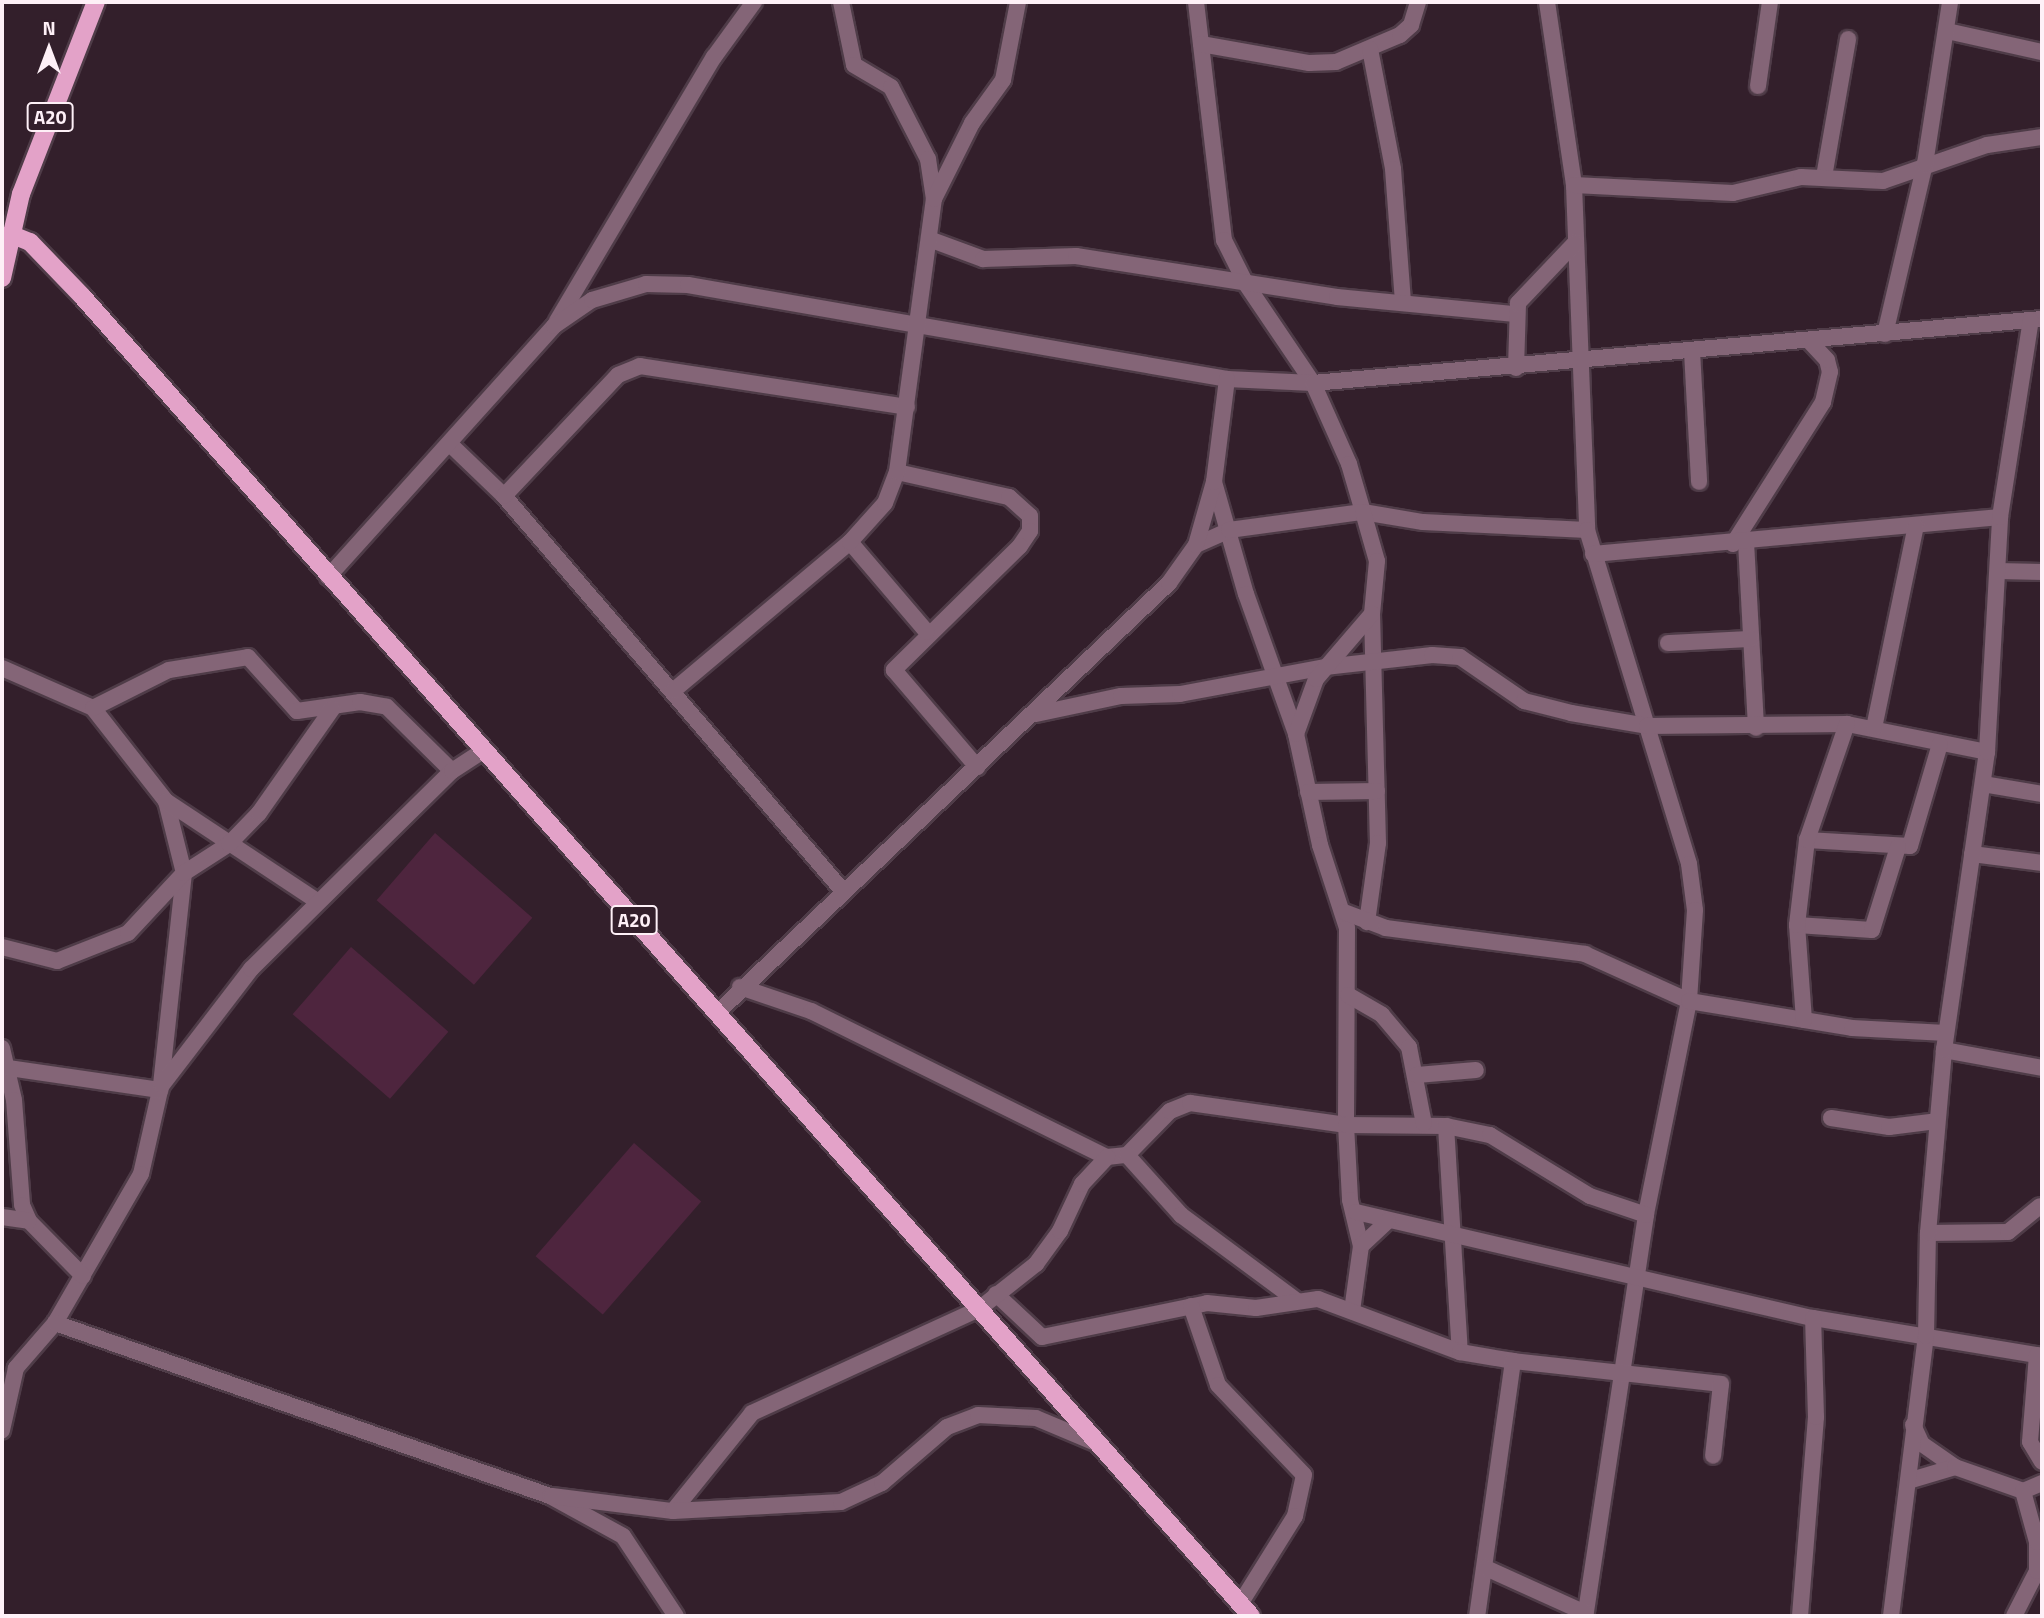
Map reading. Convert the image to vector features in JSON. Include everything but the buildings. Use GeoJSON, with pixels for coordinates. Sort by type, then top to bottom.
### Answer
{"type":"FeatureCollection","features":[{"type":"Feature","properties":{"kind":"main road","name":"A20"},"geometry":{"type":"LineString","coordinates":[[96,2],[6,234],[30,243],[82,296],[1245,1610]]}},
{"type":"Feature","properties":{"kind":"main road"},"geometry":{"type":"LineString","coordinates":[[2,278],[6,234]]}},
{"type":"Feature","properties":{"kind":"street"},"geometry":{"type":"LineString","coordinates":[[328,577],[451,445],[554,326],[714,57],[754,2]]}},
{"type":"Feature","properties":{"kind":"street"},"geometry":{"type":"LineString","coordinates":[[673,691],[850,542],[885,503],[897,472],[920,325],[934,199],[928,159],[891,87],[854,65],[841,2]]}},
{"type":"Feature","properties":{"kind":"street"},"geometry":{"type":"LineString","coordinates":[[934,199],[972,123],[1003,80],[1018,2]]}},
{"type":"Feature","properties":{"kind":"street"},"geometry":{"type":"LineString","coordinates":[[1196,2],[1221,229],[1246,284],[1313,383],[1349,464],[1377,561],[1372,614],[1378,843],[1367,922]]}},
{"type":"Feature","properties":{"kind":"street"},"geometry":{"type":"LineString","coordinates":[[1201,44],[1322,65],[1370,49],[1411,25],[1418,2]]}},
{"type":"Feature","properties":{"kind":"street"},"geometry":{"type":"LineString","coordinates":[[1486,1568],[1585,1615],[1646,1215],[1689,1001],[1695,910],[1689,864],[1587,530],[1578,362],[1574,185],[1547,2]]}},
{"type":"Feature","properties":{"kind":"street"},"geometry":{"type":"LineString","coordinates":[[1758,86],[1770,2]]}},
{"type":"Feature","properties":{"kind":"street"},"geometry":{"type":"LineString","coordinates":[[1885,334],[1925,164],[1950,2]]}},
{"type":"Feature","properties":{"kind":"street"},"geometry":{"type":"LineString","coordinates":[[1947,31],[2042,52]]}},
{"type":"Feature","properties":{"kind":"street"},"geometry":{"type":"LineString","coordinates":[[1824,177],[1848,39]]}},
{"type":"Feature","properties":{"kind":"street"},"geometry":{"type":"LineString","coordinates":[[1370,49],[1393,169],[1403,302]]}},
{"type":"Feature","properties":{"kind":"street"},"geometry":{"type":"LineString","coordinates":[[1574,185],[1733,193],[1824,177],[1883,181],[1925,164],[2042,137]]}},
{"type":"Feature","properties":{"kind":"street"},"geometry":{"type":"LineString","coordinates":[[929,239],[983,258],[1076,256],[1246,284],[1515,314]]}},
{"type":"Feature","properties":{"kind":"street"},"geometry":{"type":"LineString","coordinates":[[1516,368],[1515,314],[1522,295],[1575,243]]}},
{"type":"Feature","properties":{"kind":"street"},"geometry":{"type":"LineString","coordinates":[[554,326],[592,300],[662,284],[920,325],[1227,379],[1313,383],[1516,368],[2037,320],[2000,517],[1987,752],[1944,1050],[1928,1233],[1926,1336],[1912,1422],[1908,1481],[1891,1616]]}},
{"type":"Feature","properties":{"kind":"street"},"geometry":{"type":"LineString","coordinates":[[1756,728],[1751,639],[1740,543],[1823,402],[1830,372],[1809,341]]}},
{"type":"Feature","properties":{"kind":"street"},"geometry":{"type":"LineString","coordinates":[[1692,351],[1699,482]]}},
{"type":"Feature","properties":{"kind":"street"},"geometry":{"type":"LineString","coordinates":[[504,496],[618,375],[640,366],[907,407]]}},
{"type":"Feature","properties":{"kind":"street"},"geometry":{"type":"LineString","coordinates":[[717,1013],[740,987],[1035,714],[1169,583],[1196,544],[1214,482],[1227,379]]}},
{"type":"Feature","properties":{"kind":"street"},"geometry":{"type":"LineString","coordinates":[[451,445],[504,496],[844,891]]}},
{"type":"Feature","properties":{"kind":"street"},"geometry":{"type":"LineString","coordinates":[[897,472],[1009,496],[1030,516],[1030,531],[1020,546],[896,663],[895,677],[977,767]]}},
{"type":"Feature","properties":{"kind":"street"},"geometry":{"type":"LineString","coordinates":[[1214,482],[1273,675],[1296,734],[1308,792],[1344,912],[1348,995],[1346,1125],[1350,1204],[1356,1212],[1361,1246],[1352,1311]]}},
{"type":"Feature","properties":{"kind":"street"},"geometry":{"type":"LineString","coordinates":[[1196,544],[1229,530],[1363,512],[1423,522],[1587,530]]}},
{"type":"Feature","properties":{"kind":"street"},"geometry":{"type":"LineString","coordinates":[[1593,554],[1740,543],[2000,517]]}},
{"type":"Feature","properties":{"kind":"street"},"geometry":{"type":"LineString","coordinates":[[1874,728],[1916,526]]}},
{"type":"Feature","properties":{"kind":"street"},"geometry":{"type":"LineString","coordinates":[[850,542],[927,632]]}},
{"type":"Feature","properties":{"kind":"street"},"geometry":{"type":"LineString","coordinates":[[1998,571],[2042,572]]}},
{"type":"Feature","properties":{"kind":"street"},"geometry":{"type":"LineString","coordinates":[[1296,734],[1307,695],[1325,667],[1372,614]]}},
{"type":"Feature","properties":{"kind":"street"},"geometry":{"type":"LineString","coordinates":[[1668,643],[1751,639]]}},
{"type":"Feature","properties":{"kind":"street"},"geometry":{"type":"LineString","coordinates":[[1035,714],[1121,696],[1180,694],[1273,675],[1373,662],[1401,655],[1460,657],[1539,707],[1647,726],[1756,728],[1847,724],[1987,752]]}},
{"type":"Feature","properties":{"kind":"street"},"geometry":{"type":"LineString","coordinates":[[93,708],[169,670],[248,657],[297,711],[332,709],[360,702],[387,707],[452,771]]}},
{"type":"Feature","properties":{"kind":"street"},"geometry":{"type":"LineString","coordinates":[[2,668],[93,708],[166,801],[317,901]]}},
{"type":"Feature","properties":{"kind":"street"},"geometry":{"type":"LineString","coordinates":[[2,947],[41,961],[72,959],[143,922],[184,873],[229,844],[291,773],[332,709]]}},
{"type":"Feature","properties":{"kind":"street"},"geometry":{"type":"LineString","coordinates":[[1804,1020],[1797,925],[1807,840],[1847,724]]}},
{"type":"Feature","properties":{"kind":"street"},"geometry":{"type":"LineString","coordinates":[[1807,840],[1910,846],[1916,838],[1940,744]]}},
{"type":"Feature","properties":{"kind":"street"},"geometry":{"type":"LineString","coordinates":[[161,1088],[251,969],[317,901],[452,771],[484,750]]}},
{"type":"Feature","properties":{"kind":"street"},"geometry":{"type":"LineString","coordinates":[[1983,783],[2042,794]]}},
{"type":"Feature","properties":{"kind":"street"},"geometry":{"type":"LineString","coordinates":[[1308,792],[1377,791]]}},
{"type":"Feature","properties":{"kind":"street"},"geometry":{"type":"LineString","coordinates":[[2,1430],[9,1367],[55,1323],[130,1200],[151,1143],[161,1088],[184,873],[166,801]]}},
{"type":"Feature","properties":{"kind":"street"},"geometry":{"type":"LineString","coordinates":[[1797,925],[1872,930],[1898,847]]}},
{"type":"Feature","properties":{"kind":"street"},"geometry":{"type":"LineString","coordinates":[[1972,853],[2042,863]]}},
{"type":"Feature","properties":{"kind":"street"},"geometry":{"type":"LineString","coordinates":[[1344,912],[1367,922],[1585,954],[1689,1001],[1804,1020],[1946,1033]]}},
{"type":"Feature","properties":{"kind":"street"},"geometry":{"type":"LineString","coordinates":[[740,987],[811,1011],[1107,1157],[1127,1155],[1170,1111],[1190,1103],[1346,1125],[1447,1126],[1490,1135],[1590,1196],[1646,1215]]}},
{"type":"Feature","properties":{"kind":"street"},"geometry":{"type":"LineString","coordinates":[[1348,995],[1394,1026],[1409,1047],[1418,1075],[1424,1124]]}},
{"type":"Feature","properties":{"kind":"street"},"geometry":{"type":"LineString","coordinates":[[2,1048],[9,1068],[19,1139],[16,1183],[29,1221],[83,1276]]}},
{"type":"Feature","properties":{"kind":"street"},"geometry":{"type":"LineString","coordinates":[[1944,1050],[2042,1068]]}},
{"type":"Feature","properties":{"kind":"street"},"geometry":{"type":"LineString","coordinates":[[9,1068],[161,1088]]}},
{"type":"Feature","properties":{"kind":"street"},"geometry":{"type":"LineString","coordinates":[[1418,1075],[1476,1070]]}},
{"type":"Feature","properties":{"kind":"street"},"geometry":{"type":"LineString","coordinates":[[1831,1118],[1889,1127],[1937,1121]]}},
{"type":"Feature","properties":{"kind":"street"},"geometry":{"type":"LineString","coordinates":[[1447,1126],[1456,1234],[1460,1352]]}},
{"type":"Feature","properties":{"kind":"street"},"geometry":{"type":"LineString","coordinates":[[1127,1155],[1181,1215],[1296,1300]]}},
{"type":"Feature","properties":{"kind":"street"},"geometry":{"type":"LineString","coordinates":[[673,1511],[752,1413],[979,1309],[1051,1247],[1082,1184],[1107,1157]]}},
{"type":"Feature","properties":{"kind":"street"},"geometry":{"type":"LineString","coordinates":[[1928,1233],[2008,1232],[2040,1206]]}},
{"type":"Feature","properties":{"kind":"street"},"geometry":{"type":"LineString","coordinates":[[1356,1212],[1813,1318],[2040,1356],[2030,1430],[2041,1460]]}},
{"type":"Feature","properties":{"kind":"street"},"geometry":{"type":"LineString","coordinates":[[2,1217],[29,1221]]}},
{"type":"Feature","properties":{"kind":"street"},"geometry":{"type":"LineString","coordinates":[[1361,1246],[1388,1221]]}},
{"type":"Feature","properties":{"kind":"street"},"geometry":{"type":"LineString","coordinates":[[996,1294],[1036,1335],[1047,1337],[1191,1306],[1256,1308],[1296,1300],[1318,1299],[1341,1293],[1356,1281]]}},
{"type":"Feature","properties":{"kind":"street"},"geometry":{"type":"LineString","coordinates":[[1318,1299],[1460,1352],[1513,1361],[1721,1384],[1713,1456]]}},
{"type":"Feature","properties":{"kind":"street"},"geometry":{"type":"LineString","coordinates":[[1191,1306],[1218,1385],[1304,1475],[1295,1516],[1245,1610]]}},
{"type":"Feature","properties":{"kind":"street"},"geometry":{"type":"LineString","coordinates":[[1800,1616],[1816,1417],[1813,1318]]}},
{"type":"Feature","properties":{"kind":"street"},"geometry":{"type":"LineString","coordinates":[[1433,1342],[1460,1322]]}},
{"type":"Feature","properties":{"kind":"street"},"geometry":{"type":"LineString","coordinates":[[55,1323],[550,1496],[623,1536],[676,1616]]}},
{"type":"Feature","properties":{"kind":"street"},"geometry":{"type":"LineString","coordinates":[[1477,1616],[1486,1568],[1513,1361]]}},
{"type":"Feature","properties":{"kind":"street"},"geometry":{"type":"LineString","coordinates":[[550,1496],[673,1511],[841,1502],[882,1483],[947,1427],[978,1415],[1036,1418],[1101,1445]]}},
{"type":"Feature","properties":{"kind":"street"},"geometry":{"type":"LineString","coordinates":[[1912,1422],[1922,1444],[1955,1467],[2023,1491],[2042,1483]]}},
{"type":"Feature","properties":{"kind":"street"},"geometry":{"type":"LineString","coordinates":[[1908,1481],[1955,1467]]}},
{"type":"Feature","properties":{"kind":"street"},"geometry":{"type":"LineString","coordinates":[[2014,1616],[2038,1571],[2037,1542],[2023,1491]]}},
{"type":"Feature","properties":{"kind":"shaded area"},"geometry":{"type":"Polygon","coordinates":[[[435,833],[532,918],[474,985],[377,900],[435,833]]]}},
{"type":"Feature","properties":{"kind":"shaded area"},"geometry":{"type":"Polygon","coordinates":[[[351,947],[448,1032],[390,1099],[293,1014],[351,947]]]}},
{"type":"Feature","properties":{"kind":"shaded area"},"geometry":{"type":"Polygon","coordinates":[[[634,1143],[701,1201],[603,1315],[536,1256],[634,1143]]]}}]}
